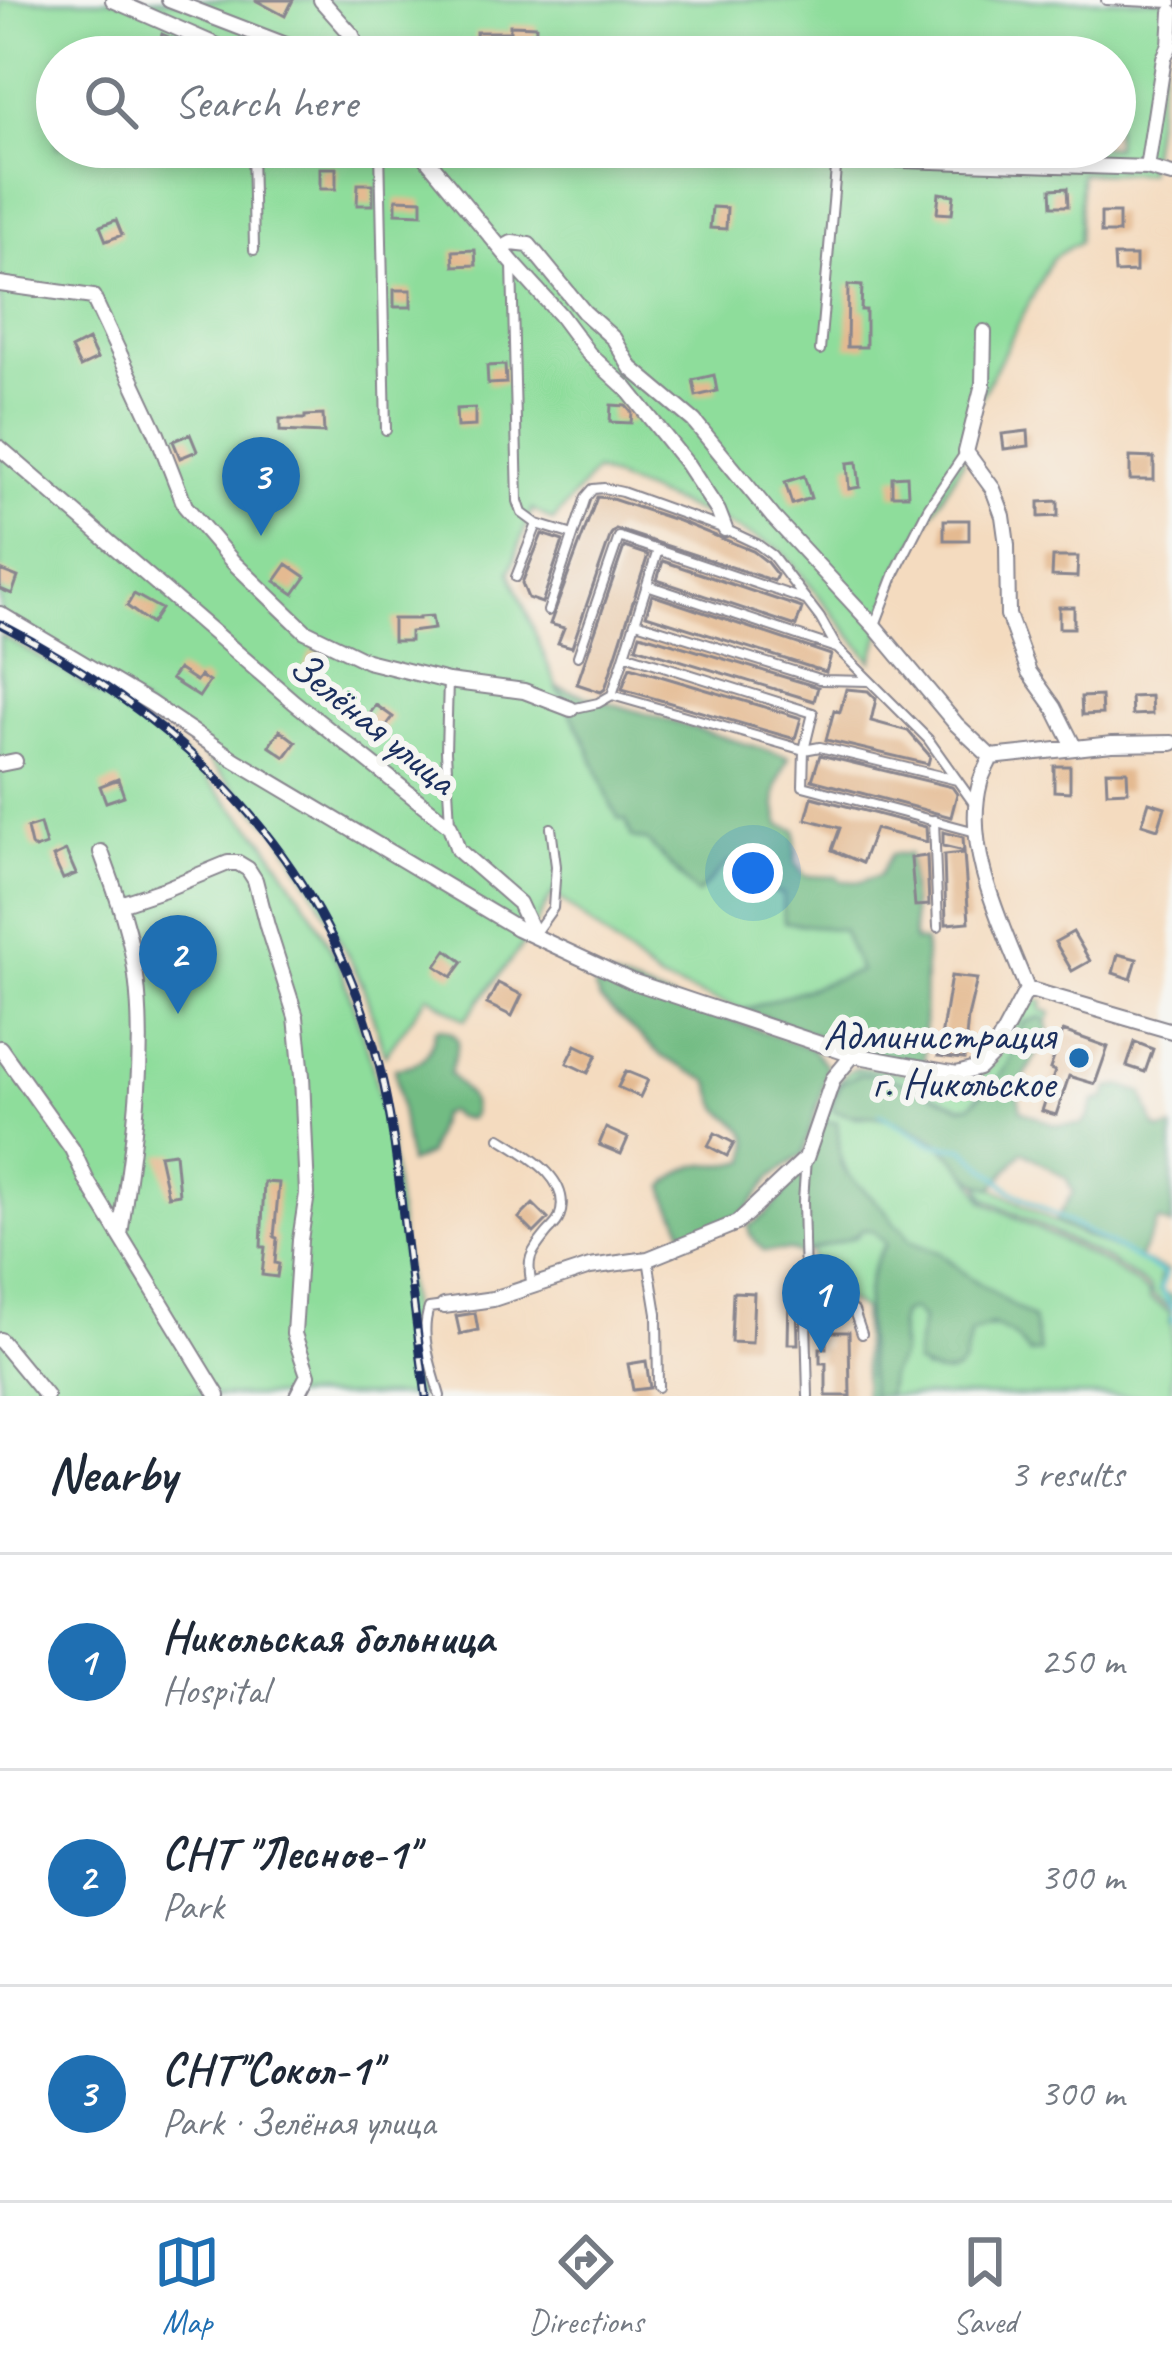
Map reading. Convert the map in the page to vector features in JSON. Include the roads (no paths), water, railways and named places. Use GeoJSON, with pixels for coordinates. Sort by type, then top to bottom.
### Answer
{"type":"FeatureCollection","features":[{"type":"Feature","properties":{"kind":"street"},"geometry":{"type":"LineString","coordinates":[[112,0],[195,36]]}},
{"type":"Feature","properties":{"kind":"street"},"geometry":{"type":"LineString","coordinates":[[170,0],[263,36]]}},
{"type":"Feature","properties":{"kind":"street"},"geometry":{"type":"LineString","coordinates":[[321,0],[352,36]]}},
{"type":"Feature","properties":{"kind":"street"},"geometry":{"type":"LineString","coordinates":[[1148,168],[1164,58],[1171,45],[1172,12]]}},
{"type":"Feature","properties":{"kind":"street"},"geometry":{"type":"LineString","coordinates":[[434,168],[589,354],[627,388],[710,496],[725,529]]}},
{"type":"Feature","properties":{"kind":"street"},"geometry":{"type":"LineString","coordinates":[[1136,168],[1172,175]]}},
{"type":"Feature","properties":{"kind":"street"},"geometry":{"type":"LineString","coordinates":[[501,248],[512,243],[529,245],[584,312],[614,339],[632,368],[694,421],[956,724],[992,757],[1074,747],[1172,743]]}},
{"type":"Feature","properties":{"kind":"street"},"geometry":{"type":"LineString","coordinates":[[0,284],[93,297],[185,506],[233,562],[305,631],[368,661],[448,681],[524,691],[572,709]]}},
{"type":"Feature","properties":{"kind":"street"},"geometry":{"type":"LineString","coordinates":[[984,332],[983,383],[966,452],[993,489],[1003,516],[1008,615],[1029,672],[1074,747]]}},
{"type":"Feature","properties":{"kind":"street","name":"Зелёная улица"},"geometry":{"type":"LineString","coordinates":[[0,448],[294,702],[450,826],[458,850],[519,903],[534,934],[632,981],[854,1055],[957,1074],[979,1068],[992,1055],[1028,989]]}},
{"type":"Feature","properties":{"kind":"street"},"geometry":{"type":"LineString","coordinates":[[0,614],[235,760],[534,934]]}},
{"type":"Feature","properties":{"kind":"street"},"geometry":{"type":"LineString","coordinates":[[992,757],[980,783],[977,808],[983,874],[1028,989],[1172,1031]]}},
{"type":"Feature","properties":{"kind":"street"},"geometry":{"type":"LineString","coordinates":[[101,852],[120,904],[136,975],[141,1030],[121,1234]]}},
{"type":"Feature","properties":{"kind":"street"},"geometry":{"type":"LineString","coordinates":[[120,904],[227,863],[248,869],[255,880],[296,1018],[302,1076],[307,1194],[294,1334],[308,1376],[297,1396]]}},
{"type":"Feature","properties":{"kind":"street"},"geometry":{"type":"LineString","coordinates":[[0,1048],[72,1149],[218,1396]]}},
{"type":"Feature","properties":{"kind":"street"},"geometry":{"type":"LineString","coordinates":[[444,1306],[494,1299],[590,1267],[648,1259],[737,1223],[806,1157],[833,1079],[854,1055]]}},
{"type":"Feature","properties":{"kind":"street"},"geometry":{"type":"LineString","coordinates":[[0,1340],[46,1396]]}},
{"type":"Feature","properties":{"kind":"lane"},"geometry":{"type":"LineString","coordinates":[[1106,0],[1172,2]]}},
{"type":"Feature","properties":{"kind":"lane"},"geometry":{"type":"LineString","coordinates":[[252,168],[254,250]]}},
{"type":"Feature","properties":{"kind":"lane"},"geometry":{"type":"LineString","coordinates":[[380,168],[386,430]]}},
{"type":"Feature","properties":{"kind":"lane"},"geometry":{"type":"LineString","coordinates":[[820,350],[836,168]]}},
{"type":"Feature","properties":{"kind":"lane"},"geometry":{"type":"LineString","coordinates":[[512,262],[518,501],[522,512],[537,524],[573,535]]}},
{"type":"Feature","properties":{"kind":"lane"},"geometry":{"type":"LineString","coordinates":[[875,627],[895,573],[928,508],[966,452]]}},
{"type":"Feature","properties":{"kind":"lane"},"geometry":{"type":"LineString","coordinates":[[548,610],[586,496],[593,489],[622,492],[758,544],[772,555],[820,618],[837,648],[928,739],[977,808]]}},
{"type":"Feature","properties":{"kind":"lane"},"geometry":{"type":"LineString","coordinates":[[516,577],[537,524]]}},
{"type":"Feature","properties":{"kind":"lane"},"geometry":{"type":"LineString","coordinates":[[578,656],[619,537],[806,600]]}},
{"type":"Feature","properties":{"kind":"lane"},"geometry":{"type":"LineString","coordinates":[[572,709],[612,695],[658,550]]}},
{"type":"Feature","properties":{"kind":"lane"},"geometry":{"type":"LineString","coordinates":[[647,585],[837,648]]}},
{"type":"Feature","properties":{"kind":"lane"},"geometry":{"type":"LineString","coordinates":[[635,622],[822,680],[871,680]]}},
{"type":"Feature","properties":{"kind":"lane"},"geometry":{"type":"LineString","coordinates":[[625,654],[813,713],[804,750],[803,786],[978,832]]}},
{"type":"Feature","properties":{"kind":"lane"},"geometry":{"type":"LineString","coordinates":[[448,681],[450,826]]}},
{"type":"Feature","properties":{"kind":"lane"},"geometry":{"type":"LineString","coordinates":[[612,695],[804,750],[820,747],[958,781]]}},
{"type":"Feature","properties":{"kind":"lane"},"geometry":{"type":"LineString","coordinates":[[934,820],[938,927]]}},
{"type":"Feature","properties":{"kind":"lane"},"geometry":{"type":"LineString","coordinates":[[534,934],[553,908],[556,866],[550,828]]}},
{"type":"Feature","properties":{"kind":"lane"},"geometry":{"type":"LineString","coordinates":[[500,1138],[550,1174],[560,1195],[560,1218],[530,1254],[532,1287]]}},
{"type":"Feature","properties":{"kind":"lane"},"geometry":{"type":"LineString","coordinates":[[806,1157],[808,1396]]}},
{"type":"Feature","properties":{"kind":"lane"},"geometry":{"type":"LineString","coordinates":[[648,1259],[657,1314],[658,1388]]}},
{"type":"Feature","properties":{"kind":"lane"},"geometry":{"type":"LineString","coordinates":[[440,1396],[426,1343],[426,1318],[429,1308],[444,1306]]}},
{"type":"Feature","properties":{"kind":"lane"},"geometry":{"type":"LineString","coordinates":[[807,1306],[844,1306],[854,1311],[862,1334]]}},
{"type":"Feature","properties":{"kind":"waterway"},"geometry":{"type":"LineString","coordinates":[[880,1114],[932,1144],[963,1148],[1013,1192],[1165,1274],[1161,1289],[1172,1309]]}},
{"type":"Feature","properties":{"kind":"railway"},"geometry":{"type":"LineString","coordinates":[[0,624],[68,662],[189,752],[241,804],[287,861],[325,925],[357,994],[385,1090],[426,1396]]}},
{"type":"Feature","properties":{"kind":"place","name":"СНТ\"Сокол-1\""},"geometry":{"type":"Point","coordinates":[261,536]}},
{"type":"Feature","properties":{"kind":"place","name":"СНТ \"Лесное-1\""},"geometry":{"type":"Point","coordinates":[178,1014]}},
{"type":"Feature","properties":{"kind":"place","name":"Администрация г. Никольское"},"geometry":{"type":"Point","coordinates":[1079,1058]}},
{"type":"Feature","properties":{"kind":"place","name":"Никольская больница"},"geometry":{"type":"Point","coordinates":[821,1353]}}]}
